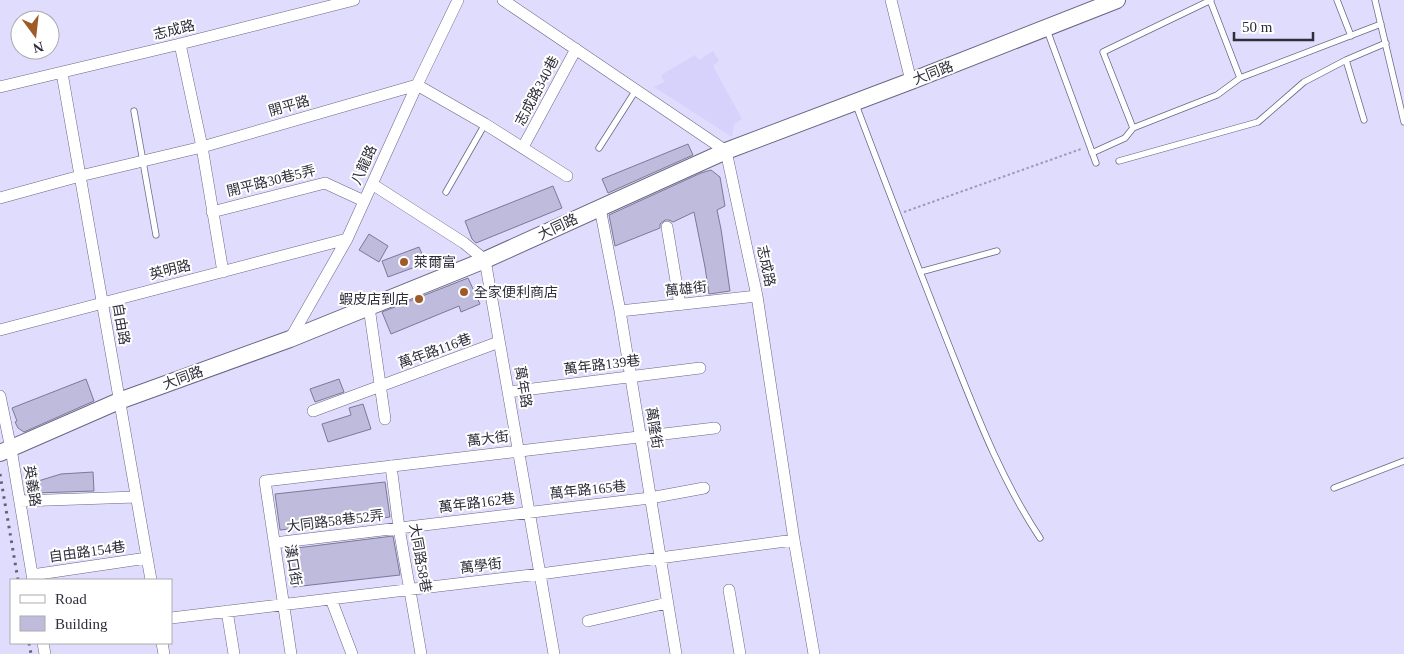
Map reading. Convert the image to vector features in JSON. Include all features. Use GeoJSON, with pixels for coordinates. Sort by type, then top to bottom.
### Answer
{"type":"FeatureCollection","features":[{"type":"Feature","properties":{"kind":"main road","name":"大同路"},"geometry":{"type":"LineString","coordinates":[[6,451],[120,401],[290,339],[485,260],[726,151],[1117,0]]}},
{"type":"Feature","properties":{"kind":"street","name":"志成路"},"geometry":{"type":"LineString","coordinates":[[0,87],[354,0]]}},
{"type":"Feature","properties":{"kind":"street","name":"八龍路"},"geometry":{"type":"LineString","coordinates":[[290,339],[347,239],[458,0]]}},
{"type":"Feature","properties":{"kind":"street"},"geometry":{"type":"LineString","coordinates":[[503,0],[726,151]]}},
{"type":"Feature","properties":{"kind":"street"},"geometry":{"type":"LineString","coordinates":[[890,0],[911,81]]}},
{"type":"Feature","properties":{"kind":"street"},"geometry":{"type":"LineString","coordinates":[[180,44],[202,147],[223,272]]}},
{"type":"Feature","properties":{"kind":"street","name":"志成路340巷"},"geometry":{"type":"LineString","coordinates":[[524,148],[576,49]]}},
{"type":"Feature","properties":{"kind":"street","name":"自由路"},"geometry":{"type":"LineString","coordinates":[[62,73],[151,579]]}},
{"type":"Feature","properties":{"kind":"street"},"geometry":{"type":"LineString","coordinates":[[417,85],[485,124],[566,176]]}},
{"type":"Feature","properties":{"kind":"street","name":"開平路"},"geometry":{"type":"LineString","coordinates":[[0,198],[80,176],[202,147],[417,85]]}},
{"type":"Feature","properties":{"kind":"street","name":"志成路"},"geometry":{"type":"LineString","coordinates":[[726,151],[757,296],[794,540],[814,654]]}},
{"type":"Feature","properties":{"kind":"street","name":"開平路30巷5弄"},"geometry":{"type":"LineString","coordinates":[[212,212],[325,183],[364,201]]}},
{"type":"Feature","properties":{"kind":"street"},"geometry":{"type":"LineString","coordinates":[[372,184],[464,243],[485,260]]}},
{"type":"Feature","properties":{"kind":"street","name":"萬隆街"},"geometry":{"type":"LineString","coordinates":[[600,208],[620,311],[676,654]]}},
{"type":"Feature","properties":{"kind":"street"},"geometry":{"type":"LineString","coordinates":[[667,227],[680,305]]}},
{"type":"Feature","properties":{"kind":"street","name":"英明路"},"geometry":{"type":"LineString","coordinates":[[0,330],[347,239]]}},
{"type":"Feature","properties":{"kind":"street","name":"萬年路"},"geometry":{"type":"LineString","coordinates":[[485,260],[554,654]]}},
{"type":"Feature","properties":{"kind":"street","name":"萬雄街"},"geometry":{"type":"LineString","coordinates":[[620,311],[757,296]]}},
{"type":"Feature","properties":{"kind":"street"},"geometry":{"type":"LineString","coordinates":[[369,307],[385,419]]}},
{"type":"Feature","properties":{"kind":"street","name":"萬年路116巷"},"geometry":{"type":"LineString","coordinates":[[314,411],[500,342]]}},
{"type":"Feature","properties":{"kind":"street","name":"萬年路139巷"},"geometry":{"type":"LineString","coordinates":[[508,392],[700,368]]}},
{"type":"Feature","properties":{"kind":"street","name":"英義路"},"geometry":{"type":"LineString","coordinates":[[0,396],[6,451],[20,501],[32,578]]}},
{"type":"Feature","properties":{"kind":"street","name":"萬大街"},"geometry":{"type":"LineString","coordinates":[[265,481],[715,428]]}},
{"type":"Feature","properties":{"kind":"street","name":"大同路58巷"},"geometry":{"type":"LineString","coordinates":[[391,466],[399,528],[421,654]]}},
{"type":"Feature","properties":{"kind":"street","name":"漢口街"},"geometry":{"type":"LineString","coordinates":[[265,481],[291,654]]}},
{"type":"Feature","properties":{"kind":"street","name":"萬年路165巷"},"geometry":{"type":"LineString","coordinates":[[529,512],[650,498],[704,488]]}},
{"type":"Feature","properties":{"kind":"street"},"geometry":{"type":"LineString","coordinates":[[20,501],[136,497]]}},
{"type":"Feature","properties":{"kind":"street","name":"萬年路162巷"},"geometry":{"type":"LineString","coordinates":[[399,528],[529,512]]}},
{"type":"Feature","properties":{"kind":"street","name":"大同路58巷52弄"},"geometry":{"type":"LineString","coordinates":[[274,543],[399,528]]}},
{"type":"Feature","properties":{"kind":"street","name":"萬學街"},"geometry":{"type":"LineString","coordinates":[[172,618],[540,574],[794,540]]}},
{"type":"Feature","properties":{"kind":"street","name":"自由路154巷"},"geometry":{"type":"LineString","coordinates":[[32,578],[147,558]]}},
{"type":"Feature","properties":{"kind":"street"},"geometry":{"type":"LineString","coordinates":[[729,590],[740,654]]}},
{"type":"Feature","properties":{"kind":"street"},"geometry":{"type":"LineString","coordinates":[[331,599],[352,654]]}},
{"type":"Feature","properties":{"kind":"street"},"geometry":{"type":"LineString","coordinates":[[588,621],[667,603]]}},
{"type":"Feature","properties":{"kind":"street"},"geometry":{"type":"LineString","coordinates":[[227,611],[234,654]]}},
{"type":"Feature","properties":{"kind":"lane"},"geometry":{"type":"LineString","coordinates":[[1133,128],[1103,52],[1210,0],[1240,78]]}},
{"type":"Feature","properties":{"kind":"lane"},"geometry":{"type":"LineString","coordinates":[[1336,0],[1351,36]]}},
{"type":"Feature","properties":{"kind":"lane"},"geometry":{"type":"LineString","coordinates":[[1375,0],[1404,122]]}},
{"type":"Feature","properties":{"kind":"lane"},"geometry":{"type":"LineString","coordinates":[[1091,149],[1125,138],[1133,128],[1217,95],[1240,78],[1381,24]]}},
{"type":"Feature","properties":{"kind":"lane"},"geometry":{"type":"LineString","coordinates":[[1047,28],[1096,163]]}},
{"type":"Feature","properties":{"kind":"lane"},"geometry":{"type":"LineString","coordinates":[[1119,161],[1258,122],[1304,82],[1346,60],[1386,43]]}},
{"type":"Feature","properties":{"kind":"lane"},"geometry":{"type":"LineString","coordinates":[[1346,60],[1364,120]]}},
{"type":"Feature","properties":{"kind":"lane"},"geometry":{"type":"LineString","coordinates":[[599,148],[636,90]]}},
{"type":"Feature","properties":{"kind":"lane"},"geometry":{"type":"LineString","coordinates":[[855,102],[987,441],[1027,519],[1040,538]]}},
{"type":"Feature","properties":{"kind":"lane"},"geometry":{"type":"LineString","coordinates":[[134,111],[156,235]]}},
{"type":"Feature","properties":{"kind":"lane"},"geometry":{"type":"LineString","coordinates":[[446,192],[485,124]]}},
{"type":"Feature","properties":{"kind":"lane"},"geometry":{"type":"LineString","coordinates":[[920,272],[997,251]]}},
{"type":"Feature","properties":{"kind":"lane"},"geometry":{"type":"LineString","coordinates":[[1334,488],[1404,460]]}},
{"type":"Feature","properties":{"kind":"path"},"geometry":{"type":"LineString","coordinates":[[898,214],[1091,149]]}},
{"type":"Feature","properties":{"kind":"shaded area"},"geometry":{"type":"Polygon","coordinates":[[[713,51],[719,61],[713,66],[742,119],[734,124],[732,137],[654,87],[664,82],[661,75],[695,55],[699,60],[713,51]]]}},
{"type":"Feature","properties":{"kind":"building"},"geometry":{"type":"Polygon","coordinates":[[[688,144],[693,155],[608,193],[602,179],[688,144]]]}},
{"type":"Feature","properties":{"kind":"building"},"geometry":{"type":"Polygon","coordinates":[[[711,170],[720,177],[725,206],[717,210],[730,291],[709,294],[694,212],[673,222],[665,220],[660,224],[660,228],[615,246],[609,215],[711,170]]]}},
{"type":"Feature","properties":{"kind":"building"},"geometry":{"type":"Polygon","coordinates":[[[553,186],[562,208],[476,243],[472,239],[465,221],[553,186]]]}},
{"type":"Feature","properties":{"kind":"building"},"geometry":{"type":"Polygon","coordinates":[[[369,234],[388,246],[379,262],[359,250],[369,234]]]}},
{"type":"Feature","properties":{"kind":"building","name":"萊爾富"},"geometry":{"type":"Polygon","coordinates":[[[419,247],[426,263],[388,277],[382,261],[419,247]]]}},
{"type":"Feature","properties":{"kind":"building"},"geometry":{"type":"Polygon","coordinates":[[[468,278],[480,304],[461,312],[459,306],[391,334],[382,312],[468,278]]]}},
{"type":"Feature","properties":{"kind":"building"},"geometry":{"type":"Polygon","coordinates":[[[86,379],[94,401],[24,432],[18,428],[12,408],[86,379]]]}},
{"type":"Feature","properties":{"kind":"building"},"geometry":{"type":"Polygon","coordinates":[[[339,379],[344,392],[315,402],[310,389],[339,379]]]}},
{"type":"Feature","properties":{"kind":"building"},"geometry":{"type":"Polygon","coordinates":[[[363,404],[371,429],[328,442],[322,424],[351,415],[349,408],[363,404]]]}},
{"type":"Feature","properties":{"kind":"building"},"geometry":{"type":"Polygon","coordinates":[[[93,472],[94,491],[35,493],[35,482],[61,474],[93,472]]]}},
{"type":"Feature","properties":{"kind":"building"},"geometry":{"type":"Polygon","coordinates":[[[385,482],[390,517],[280,530],[275,494],[385,482]]]}},
{"type":"Feature","properties":{"kind":"building"},"geometry":{"type":"Polygon","coordinates":[[[393,536],[400,575],[293,587],[289,549],[393,536]]]}},
{"type":"Feature","properties":{"kind":"railway"},"geometry":{"type":"LineString","coordinates":[[0,474],[18,579]]}},
{"type":"Feature","properties":{"kind":"railway"},"geometry":{"type":"LineString","coordinates":[[29,644],[31,654]]}},
{"type":"Feature","properties":{"kind":"place","name":"萊爾富"},"geometry":{"type":"Point","coordinates":[404,262]}},
{"type":"Feature","properties":{"kind":"place","name":"全家便利商店"},"geometry":{"type":"Point","coordinates":[464,292]}},
{"type":"Feature","properties":{"kind":"place","name":"蝦皮店到店"},"geometry":{"type":"Point","coordinates":[419,299]}}]}
